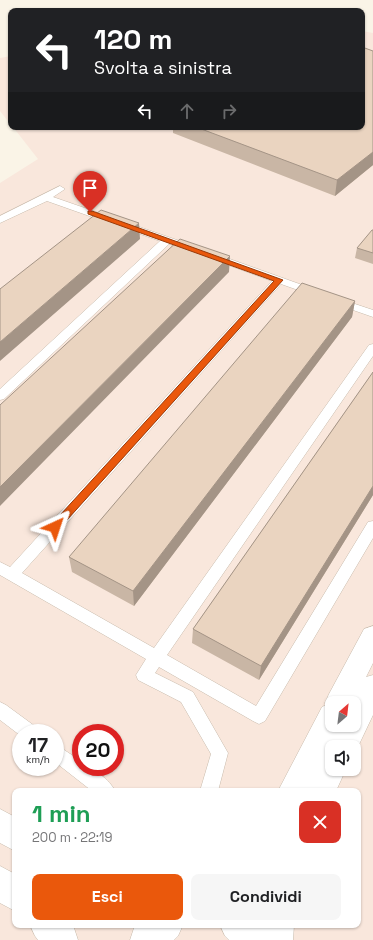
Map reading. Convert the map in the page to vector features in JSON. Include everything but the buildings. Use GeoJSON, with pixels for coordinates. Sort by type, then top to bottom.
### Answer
{"type":"FeatureCollection","features":[{"type":"Feature","properties":{"kind":"street"},"geometry":{"type":"LineString","coordinates":[[343,696],[373,637]]}},
{"type":"Feature","properties":{"kind":"street"},"geometry":{"type":"LineString","coordinates":[[346,740],[373,687]]}},
{"type":"Feature","properties":{"kind":"street"},"geometry":{"type":"LineString","coordinates":[[295,788],[325,729]]}},
{"type":"Feature","properties":{"kind":"street"},"geometry":{"type":"LineString","coordinates":[[322,788],[328,776]]}},
{"type":"Feature","properties":{"kind":"street"},"geometry":{"type":"LineString","coordinates":[[0,824],[12,834]]}},
{"type":"Feature","properties":{"kind":"street"},"geometry":{"type":"LineString","coordinates":[[0,882],[12,892]]}},
{"type":"Feature","properties":{"kind":"street"},"geometry":{"type":"LineString","coordinates":[[49,928],[62,940]]}},
{"type":"Feature","properties":{"kind":"street"},"geometry":{"type":"LineString","coordinates":[[146,940],[163,928]]}},
{"type":"Feature","properties":{"kind":"street"},"geometry":{"type":"LineString","coordinates":[[240,928],[256,940]]}},
{"type":"Feature","properties":{"kind":"street"},"geometry":{"type":"LineString","coordinates":[[277,940],[278,928]]}},
{"type":"Feature","properties":{"kind":"lane"},"geometry":{"type":"LineString","coordinates":[[0,220],[46,198],[60,189]]}},
{"type":"Feature","properties":{"kind":"lane"},"geometry":{"type":"LineString","coordinates":[[46,198],[104,217],[373,314]]}},
{"type":"Feature","properties":{"kind":"lane"},"geometry":{"type":"LineString","coordinates":[[92,227],[104,217]]}},
{"type":"Feature","properties":{"kind":"lane"},"geometry":{"type":"LineString","coordinates":[[0,396],[167,240]]}},
{"type":"Feature","properties":{"kind":"lane"},"geometry":{"type":"LineString","coordinates":[[279,280],[6,571],[259,716],[373,526]]}},
{"type":"Feature","properties":{"kind":"lane"},"geometry":{"type":"LineString","coordinates":[[210,788],[220,753],[187,697],[144,675],[373,348]]}},
{"type":"Feature","properties":{"kind":"lane"},"geometry":{"type":"LineString","coordinates":[[0,710],[18,724]]}},
{"type":"Feature","properties":{"kind":"lane"},"geometry":{"type":"LineString","coordinates":[[64,759],[102,788]]}},
{"type":"Feature","properties":{"kind":"shaded area"},"geometry":{"type":"Polygon","coordinates":[[[365,32],[373,33],[373,940],[0,940],[0,183],[38,159],[15,130],[365,130],[365,32]]]}},
{"type":"Feature","properties":{"kind":"shaded area"},"geometry":{"type":"Polygon","coordinates":[[[8,57],[8,121],[0,111],[0,58],[8,57]]]}},
{"type":"Feature","properties":{"kind":"route"},"geometry":{"type":"LineString","coordinates":[[55,527],[279,280],[90,212]]}}]}
